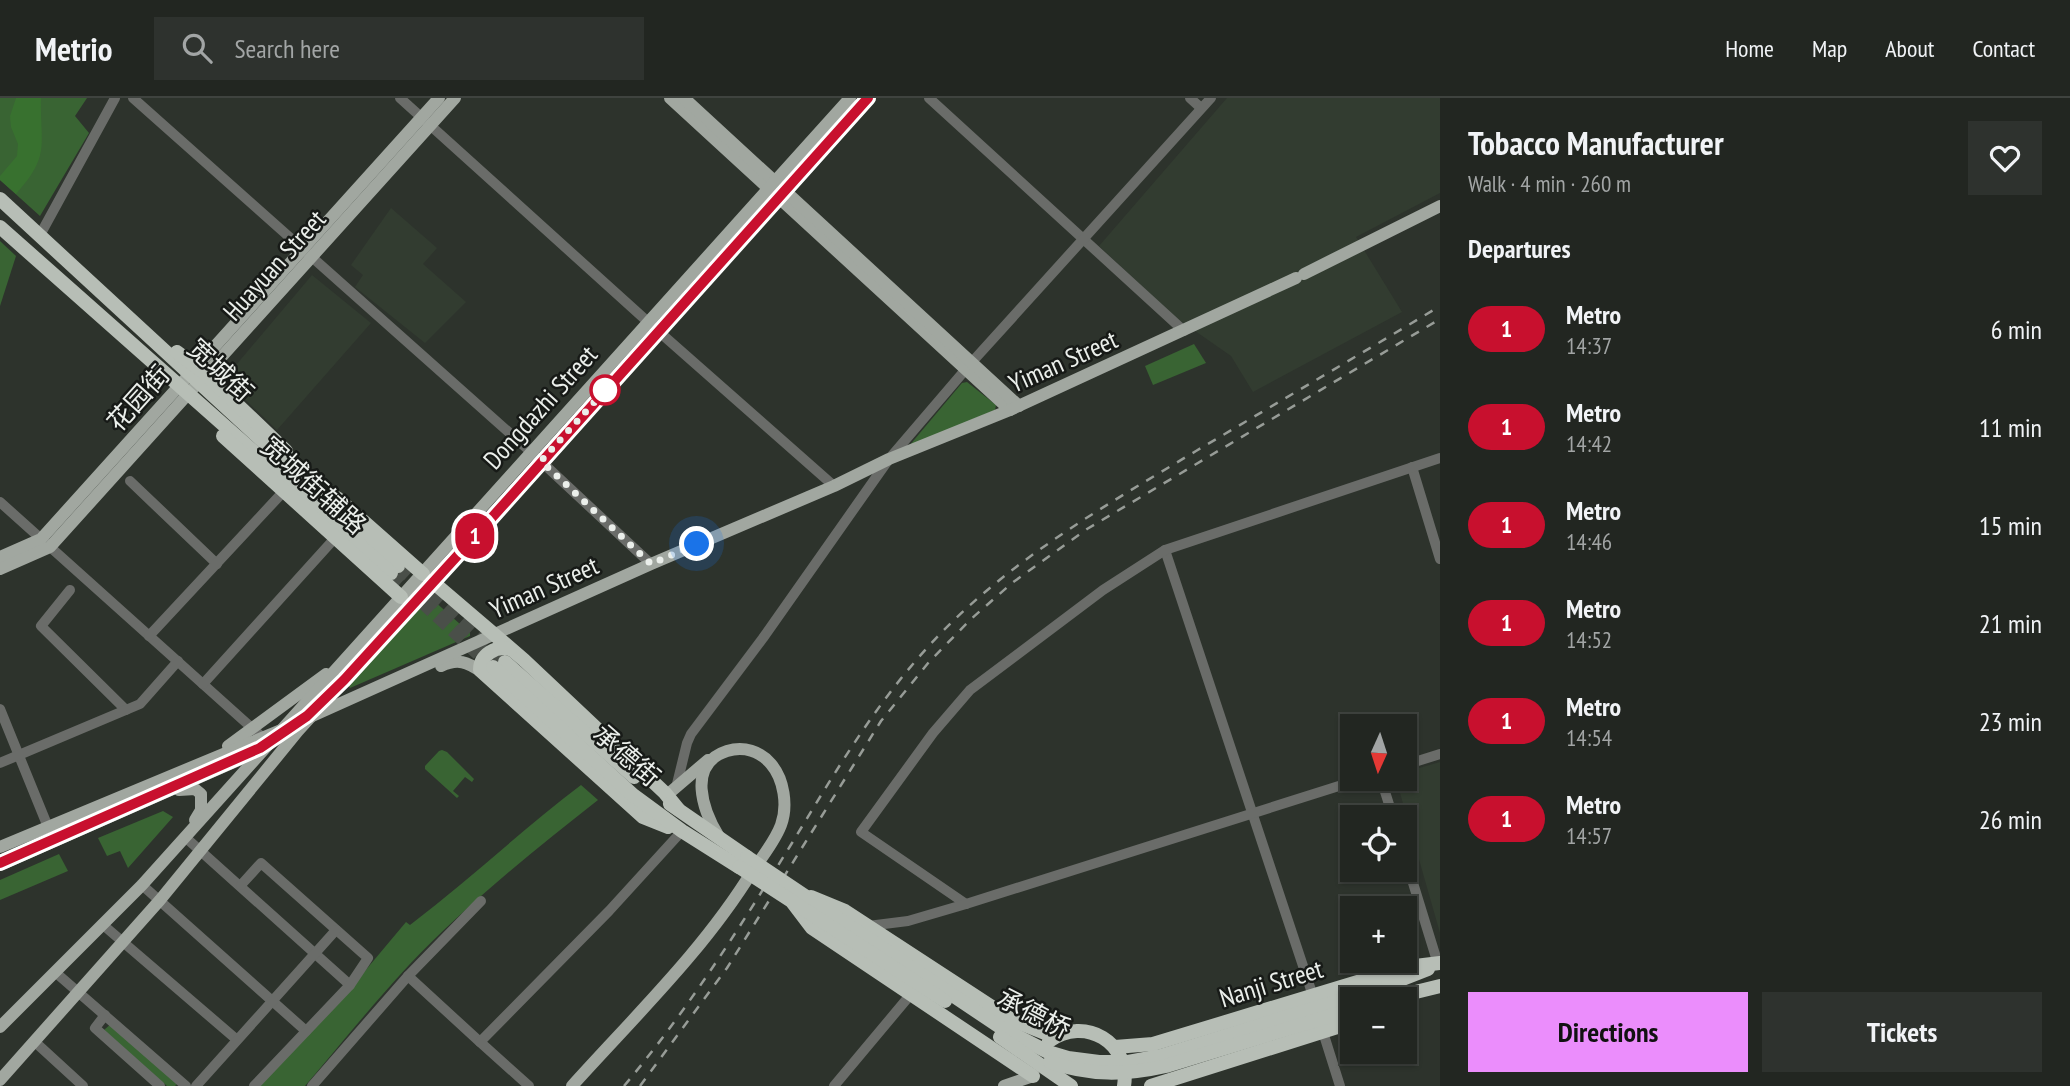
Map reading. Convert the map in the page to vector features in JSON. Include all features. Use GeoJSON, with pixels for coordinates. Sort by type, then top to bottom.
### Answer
{"type":"FeatureCollection","features":[{"type":"Feature","properties":{"kind":"highway","name":"宽城街"},"geometry":{"type":"LineString","coordinates":[[5,204],[119,309],[190,383],[394,570]]}},
{"type":"Feature","properties":{"kind":"highway","name":"宽城街"},"geometry":{"type":"LineString","coordinates":[[0,227],[105,320],[190,383]]}},
{"type":"Feature","properties":{"kind":"highway","name":"宽城街辅路"},"geometry":{"type":"LineString","coordinates":[[190,383],[284,491],[401,597]]}},
{"type":"Feature","properties":{"kind":"highway","name":"宽城街辅路"},"geometry":{"type":"LineString","coordinates":[[190,383],[311,474],[493,634],[497,663]]}},
{"type":"Feature","properties":{"kind":"highway"},"geometry":{"type":"LineString","coordinates":[[497,663],[671,792],[683,813]]}},
{"type":"Feature","properties":{"kind":"highway","name":"承德街"},"geometry":{"type":"LineString","coordinates":[[497,663],[635,778],[721,839],[743,862]]}},
{"type":"Feature","properties":{"kind":"highway","name":"承德街"},"geometry":{"type":"LineString","coordinates":[[497,663],[634,795],[682,831],[743,862]]}},
{"type":"Feature","properties":{"kind":"highway","name":"承德桥"},"geometry":{"type":"LineString","coordinates":[[743,862],[1000,1037],[1066,1068],[1118,1074],[1166,1066],[1340,1013]]}},
{"type":"Feature","properties":{"kind":"highway"},"geometry":{"type":"LineString","coordinates":[[796,898],[831,904],[1012,1020],[1055,1037]]}},
{"type":"Feature","properties":{"kind":"highway"},"geometry":{"type":"LineString","coordinates":[[796,898],[812,928],[1033,1081],[1038,1054],[1055,1037],[1076,1030],[1091,1031],[1104,1037],[1115,1047],[1124,1065],[1124,1086]]}},
{"type":"Feature","properties":{"kind":"highway","name":"承德桥"},"geometry":{"type":"LineString","coordinates":[[796,898],[1003,1029],[1048,1052],[1084,1061],[1129,1062],[1161,1056],[1340,1006]]}},
{"type":"Feature","properties":{"kind":"highway"},"geometry":{"type":"LineString","coordinates":[[1395,987],[1439,964]]}},
{"type":"Feature","properties":{"kind":"highway","name":"Nanji Street"},"geometry":{"type":"LineString","coordinates":[[1115,1047],[1153,1044],[1407,967],[1439,964]]}},
{"type":"Feature","properties":{"kind":"highway"},"geometry":{"type":"LineString","coordinates":[[1417,989],[1440,986]]}},
{"type":"Feature","properties":{"kind":"highway"},"geometry":{"type":"LineString","coordinates":[[1417,997],[1440,986]]}},
{"type":"Feature","properties":{"kind":"highway"},"geometry":{"type":"LineString","coordinates":[[1151,1086],[1340,1026]]}},
{"type":"Feature","properties":{"kind":"highway"},"geometry":{"type":"LineString","coordinates":[[1000,1037],[1071,1086]]}},
{"type":"Feature","properties":{"kind":"main road"},"geometry":{"type":"LineString","coordinates":[[426,121],[439,98]]}},
{"type":"Feature","properties":{"kind":"main road","name":"Huayuan Street"},"geometry":{"type":"LineString","coordinates":[[190,383],[426,121],[455,98]]}},
{"type":"Feature","properties":{"kind":"main road"},"geometry":{"type":"LineString","coordinates":[[670,98],[783,195],[1015,408]]}},
{"type":"Feature","properties":{"kind":"main road"},"geometry":{"type":"LineString","coordinates":[[684,98],[771,185]]}},
{"type":"Feature","properties":{"kind":"main road","name":"Dongdazhi Street"},"geometry":{"type":"LineString","coordinates":[[298,731],[531,452],[850,98]]}},
{"type":"Feature","properties":{"kind":"main road","name":"Dongdazhi Street"},"geometry":{"type":"LineString","coordinates":[[259,738],[281,730],[401,597],[428,578],[541,461],[870,98]]}},
{"type":"Feature","properties":{"kind":"main road","name":"Yiman Street"},"geometry":{"type":"LineString","coordinates":[[281,730],[651,564],[1015,408],[1300,276],[1440,206]]}},
{"type":"Feature","properties":{"kind":"main road","name":"花园街"},"geometry":{"type":"LineString","coordinates":[[0,556],[46,543],[190,383]]}},
{"type":"Feature","properties":{"kind":"main road"},"geometry":{"type":"LineString","coordinates":[[0,569],[46,543]]}},
{"type":"Feature","properties":{"kind":"main road"},"geometry":{"type":"LineString","coordinates":[[0,1027],[142,885],[185,837],[259,738],[344,662]]}},
{"type":"Feature","properties":{"kind":"main road"},"geometry":{"type":"LineString","coordinates":[[0,847],[259,738],[298,731],[451,662],[497,663]]}},
{"type":"Feature","properties":{"kind":"main road"},"geometry":{"type":"LineString","coordinates":[[0,1080],[202,851],[298,731]]}},
{"type":"Feature","properties":{"kind":"main road"},"geometry":{"type":"LineString","coordinates":[[0,865],[165,793],[259,738]]}},
{"type":"Feature","properties":{"kind":"main road"},"geometry":{"type":"LineString","coordinates":[[578,1086],[695,956],[740,899],[779,838],[785,822],[788,801],[781,772],[767,754],[755,747],[734,746],[717,752],[671,792]]}},
{"type":"Feature","properties":{"kind":"main road"},"geometry":{"type":"LineString","coordinates":[[572,1086],[709,934],[735,899],[781,825],[784,807],[779,779],[771,764],[757,753],[730,750],[717,756],[705,774],[701,788],[708,819],[721,839]]}},
{"type":"Feature","properties":{"kind":"main road"},"geometry":{"type":"LineString","coordinates":[[165,793],[191,788],[201,794],[201,810],[185,837]]}},
{"type":"Feature","properties":{"kind":"main road"},"geometry":{"type":"LineString","coordinates":[[1004,1086],[1033,1081]]}},
{"type":"Feature","properties":{"kind":"street"},"geometry":{"type":"LineString","coordinates":[[40,235],[115,98]]}},
{"type":"Feature","properties":{"kind":"street"},"geometry":{"type":"LineString","coordinates":[[133,98],[531,452],[651,564]]}},
{"type":"Feature","properties":{"kind":"street"},"geometry":{"type":"LineString","coordinates":[[400,98],[834,486]]}},
{"type":"Feature","properties":{"kind":"street"},"geometry":{"type":"LineString","coordinates":[[929,98],[1184,331]]}},
{"type":"Feature","properties":{"kind":"street"},"geometry":{"type":"LineString","coordinates":[[1190,98],[1201,108]]}},
{"type":"Feature","properties":{"kind":"street"},"geometry":{"type":"LineString","coordinates":[[671,792],[691,734],[890,460],[969,365],[1211,98]]}},
{"type":"Feature","properties":{"kind":"street"},"geometry":{"type":"LineString","coordinates":[[966,904],[861,832],[933,733],[970,690],[1086,602],[1165,551],[1440,458]]}},
{"type":"Feature","properties":{"kind":"street"},"geometry":{"type":"LineString","coordinates":[[1412,467],[1440,559]]}},
{"type":"Feature","properties":{"kind":"street"},"geometry":{"type":"LineString","coordinates":[[130,481],[218,564]]}},
{"type":"Feature","properties":{"kind":"street"},"geometry":{"type":"LineString","coordinates":[[149,636],[284,491]]}},
{"type":"Feature","properties":{"kind":"street"},"geometry":{"type":"LineString","coordinates":[[0,502],[178,661],[259,738]]}},
{"type":"Feature","properties":{"kind":"street"},"geometry":{"type":"LineString","coordinates":[[203,684],[335,538]]}},
{"type":"Feature","properties":{"kind":"street"},"geometry":{"type":"LineString","coordinates":[[1165,551],[1313,996]]}},
{"type":"Feature","properties":{"kind":"street"},"geometry":{"type":"LineString","coordinates":[[70,590],[41,626],[127,710]]}},
{"type":"Feature","properties":{"kind":"street"},"geometry":{"type":"LineString","coordinates":[[0,763],[141,704],[178,661]]}},
{"type":"Feature","properties":{"kind":"street"},"geometry":{"type":"LineString","coordinates":[[0,709],[48,827]]}},
{"type":"Feature","properties":{"kind":"street"},"geometry":{"type":"LineString","coordinates":[[1418,761],[1440,754]]}},
{"type":"Feature","properties":{"kind":"street"},"geometry":{"type":"LineString","coordinates":[[868,926],[908,921],[966,904],[1340,786]]}},
{"type":"Feature","properties":{"kind":"street"},"geometry":{"type":"LineString","coordinates":[[480,1042],[682,831]]}},
{"type":"Feature","properties":{"kind":"street"},"geometry":{"type":"LineString","coordinates":[[185,837],[350,985]]}},
{"type":"Feature","properties":{"kind":"street"},"geometry":{"type":"LineString","coordinates":[[241,885],[261,863],[368,958],[350,985],[254,1086]]}},
{"type":"Feature","properties":{"kind":"street"},"geometry":{"type":"LineString","coordinates":[[1413,882],[1439,964]]}},
{"type":"Feature","properties":{"kind":"street"},"geometry":{"type":"LineString","coordinates":[[142,885],[306,1031]]}},
{"type":"Feature","properties":{"kind":"street"},"geometry":{"type":"LineString","coordinates":[[312,1086],[408,976],[481,901]]}},
{"type":"Feature","properties":{"kind":"street"},"geometry":{"type":"LineString","coordinates":[[102,924],[236,1040]]}},
{"type":"Feature","properties":{"kind":"street"},"geometry":{"type":"LineString","coordinates":[[196,1086],[337,930]]}},
{"type":"Feature","properties":{"kind":"street"},"geometry":{"type":"LineString","coordinates":[[55,972],[187,1086]]}},
{"type":"Feature","properties":{"kind":"street"},"geometry":{"type":"LineString","coordinates":[[408,976],[529,1086]]}},
{"type":"Feature","properties":{"kind":"street"},"geometry":{"type":"LineString","coordinates":[[834,1086],[911,994]]}},
{"type":"Feature","properties":{"kind":"street"},"geometry":{"type":"LineString","coordinates":[[105,1015],[95,1028],[160,1086]]}},
{"type":"Feature","properties":{"kind":"street"},"geometry":{"type":"LineString","coordinates":[[1323,1032],[1340,1086]]}},
{"type":"Feature","properties":{"kind":"street"},"geometry":{"type":"LineString","coordinates":[[35,1042],[83,1086]]}},
{"type":"Feature","properties":{"kind":"shaded area"},"geometry":{"type":"Polygon","coordinates":[[[0,98],[87,98],[75,116],[89,133],[40,216],[0,180],[0,98]]]}},
{"type":"Feature","properties":{"kind":"shaded area"},"geometry":{"type":"Polygon","coordinates":[[[16,98],[41,98],[42,139],[35,169],[16,194],[0,180],[0,176],[17,156],[18,144],[10,116],[16,98]]]}},
{"type":"Feature","properties":{"kind":"shaded area"},"geometry":{"type":"Polygon","coordinates":[[[1227,98],[1440,98],[1440,193],[1356,237],[1402,312],[1253,392],[1231,356],[1175,317],[1099,246],[1227,98]]]}},
{"type":"Feature","properties":{"kind":"shaded area"},"geometry":{"type":"Polygon","coordinates":[[[391,208],[437,248],[423,264],[466,302],[425,343],[355,287],[363,275],[351,265],[391,208]]]}},
{"type":"Feature","properties":{"kind":"shaded area"},"geometry":{"type":"Polygon","coordinates":[[[0,241],[16,256],[0,306],[0,241]]]}},
{"type":"Feature","properties":{"kind":"shaded area"},"geometry":{"type":"Polygon","coordinates":[[[312,275],[371,323],[277,430],[230,385],[231,371],[312,275]]]}},
{"type":"Feature","properties":{"kind":"shaded area"},"geometry":{"type":"Polygon","coordinates":[[[1194,344],[1206,363],[1153,385],[1145,366],[1194,344]]]}},
{"type":"Feature","properties":{"kind":"shaded area"},"geometry":{"type":"Polygon","coordinates":[[[967,382],[996,405],[995,410],[909,446],[962,383],[967,382]]]}},
{"type":"Feature","properties":{"kind":"shaded area"},"geometry":{"type":"Polygon","coordinates":[[[427,600],[433,600],[470,633],[470,636],[350,688],[348,685],[427,600]]]}},
{"type":"Feature","properties":{"kind":"shaded area"},"geometry":{"type":"Polygon","coordinates":[[[442,750],[474,779],[472,782],[465,777],[453,791],[459,796],[457,798],[425,769],[442,750]]]}},
{"type":"Feature","properties":{"kind":"shaded area"},"geometry":{"type":"Polygon","coordinates":[[[1440,762],[1440,933],[1417,852],[1417,805],[1403,805],[1399,791],[1418,791],[1418,768],[1440,762]]]}},
{"type":"Feature","properties":{"kind":"shaded area"},"geometry":{"type":"Polygon","coordinates":[[[581,785],[598,800],[500,879],[431,943],[382,995],[305,1086],[260,1086],[354,984],[406,922],[410,925],[432,908],[581,785]]]}},
{"type":"Feature","properties":{"kind":"shaded area"},"geometry":{"type":"Polygon","coordinates":[[[163,811],[173,817],[128,868],[120,851],[107,856],[98,838],[163,811]]]}},
{"type":"Feature","properties":{"kind":"shaded area"},"geometry":{"type":"Polygon","coordinates":[[[59,854],[68,871],[0,900],[0,880],[59,854]]]}},
{"type":"Feature","properties":{"kind":"shaded area"},"geometry":{"type":"Polygon","coordinates":[[[112,1023],[178,1083],[175,1086],[167,1086],[104,1030],[112,1023]]]}},
{"type":"Feature","properties":{"kind":"tunnel"},"geometry":{"type":"LineString","coordinates":[[398,566],[501,659]]}},
{"type":"Feature","properties":{"kind":"tunnel"},"geometry":{"type":"LineString","coordinates":[[391,573],[493,667]]}},
{"type":"Feature","properties":{"kind":"railway"},"geometry":{"type":"LineString","coordinates":[[624,1086],[670,1028],[712,968],[867,724],[919,657],[949,625],[1014,569],[1085,519],[1440,306]]}},
{"type":"Feature","properties":{"kind":"railway"},"geometry":{"type":"LineString","coordinates":[[640,1086],[727,968],[881,721],[929,662],[971,619],[1012,583],[1087,529],[1440,319]]}},
{"type":"Feature","properties":{"kind":"metro line","name":"1"},"geometry":{"type":"LineString","coordinates":[[0,863],[260,748],[298,724],[344,680],[479,532],[868,98]]}},
{"type":"Feature","properties":{"kind":"route"},"geometry":{"type":"LineString","coordinates":[[605,390],[608,387],[541,461],[651,564],[697,544]]}}]}
